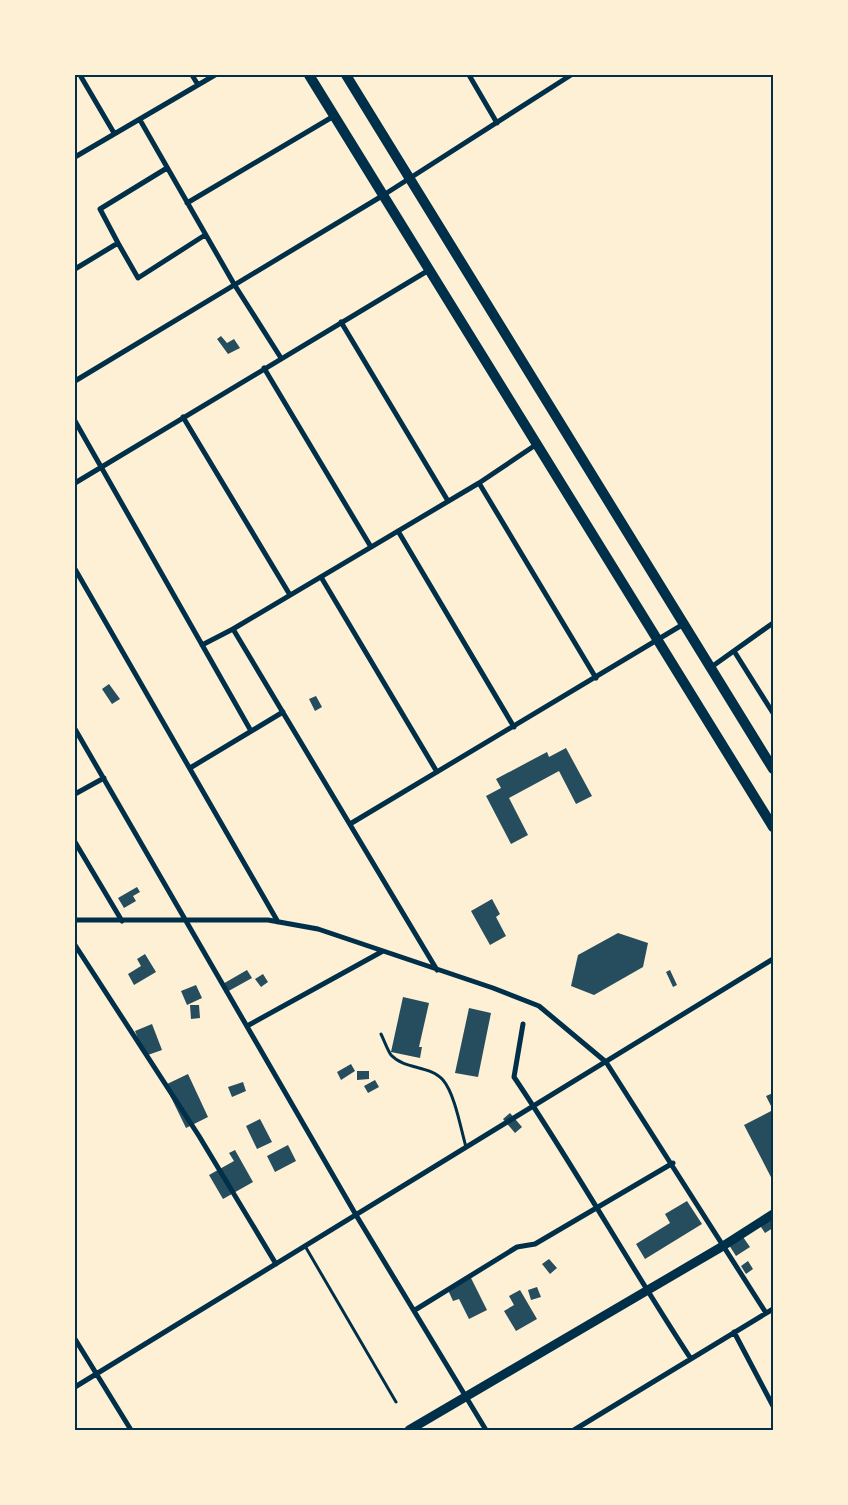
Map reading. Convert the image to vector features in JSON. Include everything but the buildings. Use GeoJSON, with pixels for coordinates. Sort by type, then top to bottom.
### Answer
{"type":"FeatureCollection","features":[{"type":"Feature","properties":{"kind":"main road"},"geometry":{"type":"LineString","coordinates":[[309,75],[773,827]]}},
{"type":"Feature","properties":{"kind":"main road"},"geometry":{"type":"LineString","coordinates":[[346,75],[709,669],[773,769]]}},
{"type":"Feature","properties":{"kind":"street"},"geometry":{"type":"LineString","coordinates":[[80,75],[114,133]]}},
{"type":"Feature","properties":{"kind":"street"},"geometry":{"type":"LineString","coordinates":[[192,75],[198,85]]}},
{"type":"Feature","properties":{"kind":"street"},"geometry":{"type":"LineString","coordinates":[[75,157],[215,75]]}},
{"type":"Feature","properties":{"kind":"street"},"geometry":{"type":"LineString","coordinates":[[469,75],[497,123]]}},
{"type":"Feature","properties":{"kind":"street"},"geometry":{"type":"LineString","coordinates":[[75,381],[382,196],[571,75]]}},
{"type":"Feature","properties":{"kind":"street"},"geometry":{"type":"LineString","coordinates":[[187,203],[334,116]]}},
{"type":"Feature","properties":{"kind":"street"},"geometry":{"type":"LineString","coordinates":[[140,120],[234,284],[281,358]]}},
{"type":"Feature","properties":{"kind":"street"},"geometry":{"type":"LineString","coordinates":[[168,168],[100,209],[138,278],[206,234]]}},
{"type":"Feature","properties":{"kind":"street"},"geometry":{"type":"LineString","coordinates":[[75,269],[118,243]]}},
{"type":"Feature","properties":{"kind":"street"},"geometry":{"type":"LineString","coordinates":[[75,483],[429,270]]}},
{"type":"Feature","properties":{"kind":"street"},"geometry":{"type":"LineString","coordinates":[[341,322],[448,501]]}},
{"type":"Feature","properties":{"kind":"street"},"geometry":{"type":"LineString","coordinates":[[264,368],[371,547]]}},
{"type":"Feature","properties":{"kind":"street"},"geometry":{"type":"LineString","coordinates":[[183,417],[290,596]]}},
{"type":"Feature","properties":{"kind":"street"},"geometry":{"type":"LineString","coordinates":[[75,421],[251,731]]}},
{"type":"Feature","properties":{"kind":"street"},"geometry":{"type":"LineString","coordinates":[[202,645],[290,596],[479,483],[537,444]]}},
{"type":"Feature","properties":{"kind":"street"},"geometry":{"type":"LineString","coordinates":[[479,483],[596,678]]}},
{"type":"Feature","properties":{"kind":"street"},"geometry":{"type":"LineString","coordinates":[[398,531],[514,727]]}},
{"type":"Feature","properties":{"kind":"street"},"geometry":{"type":"LineString","coordinates":[[75,569],[278,922]]}},
{"type":"Feature","properties":{"kind":"street"},"geometry":{"type":"LineString","coordinates":[[321,577],[438,772]]}},
{"type":"Feature","properties":{"kind":"street"},"geometry":{"type":"LineString","coordinates":[[709,669],[773,623]]}},
{"type":"Feature","properties":{"kind":"street"},"geometry":{"type":"LineString","coordinates":[[350,824],[659,641],[682,625]]}},
{"type":"Feature","properties":{"kind":"street"},"geometry":{"type":"LineString","coordinates":[[233,629],[437,970]]}},
{"type":"Feature","properties":{"kind":"street"},"geometry":{"type":"LineString","coordinates":[[734,651],[773,713]]}},
{"type":"Feature","properties":{"kind":"street"},"geometry":{"type":"LineString","coordinates":[[190,768],[283,712]]}},
{"type":"Feature","properties":{"kind":"street"},"geometry":{"type":"LineString","coordinates":[[75,728],[356,1215],[486,1430]]}},
{"type":"Feature","properties":{"kind":"street"},"geometry":{"type":"LineString","coordinates":[[75,794],[104,778]]}},
{"type":"Feature","properties":{"kind":"street"},"geometry":{"type":"LineString","coordinates":[[75,842],[122,921]]}},
{"type":"Feature","properties":{"kind":"street"},"geometry":{"type":"LineString","coordinates":[[75,920],[268,920],[318,929],[539,1006],[606,1062],[673,1163],[766,1313]]}},
{"type":"Feature","properties":{"kind":"street"},"geometry":{"type":"LineString","coordinates":[[75,944],[199,1136],[276,1264]]}},
{"type":"Feature","properties":{"kind":"street"},"geometry":{"type":"LineString","coordinates":[[247,1026],[382,951]]}},
{"type":"Feature","properties":{"kind":"street"},"geometry":{"type":"LineString","coordinates":[[75,1387],[773,959]]}},
{"type":"Feature","properties":{"kind":"street"},"geometry":{"type":"LineString","coordinates":[[523,1024],[514,1077],[598,1208],[646,1291],[691,1358]]}},
{"type":"Feature","properties":{"kind":"street"},"geometry":{"type":"LineString","coordinates":[[415,1310],[516,1247],[535,1244],[673,1163]]}},
{"type":"Feature","properties":{"kind":"street"},"geometry":{"type":"LineString","coordinates":[[409,1430],[422,1427],[466,1396],[723,1246],[773,1214]]}},
{"type":"Feature","properties":{"kind":"street"},"geometry":{"type":"LineString","coordinates":[[574,1430],[773,1308]]}},
{"type":"Feature","properties":{"kind":"street"},"geometry":{"type":"LineString","coordinates":[[734,1332],[773,1406]]}},
{"type":"Feature","properties":{"kind":"street"},"geometry":{"type":"LineString","coordinates":[[75,1339],[130,1430]]}},
{"type":"Feature","properties":{"kind":"lane"},"geometry":{"type":"LineString","coordinates":[[381,1034],[391,1054],[402,1063],[430,1072],[444,1081],[453,1101],[466,1148]]}},
{"type":"Feature","properties":{"kind":"lane"},"geometry":{"type":"LineString","coordinates":[[305,1246],[396,1402]]}}]}
